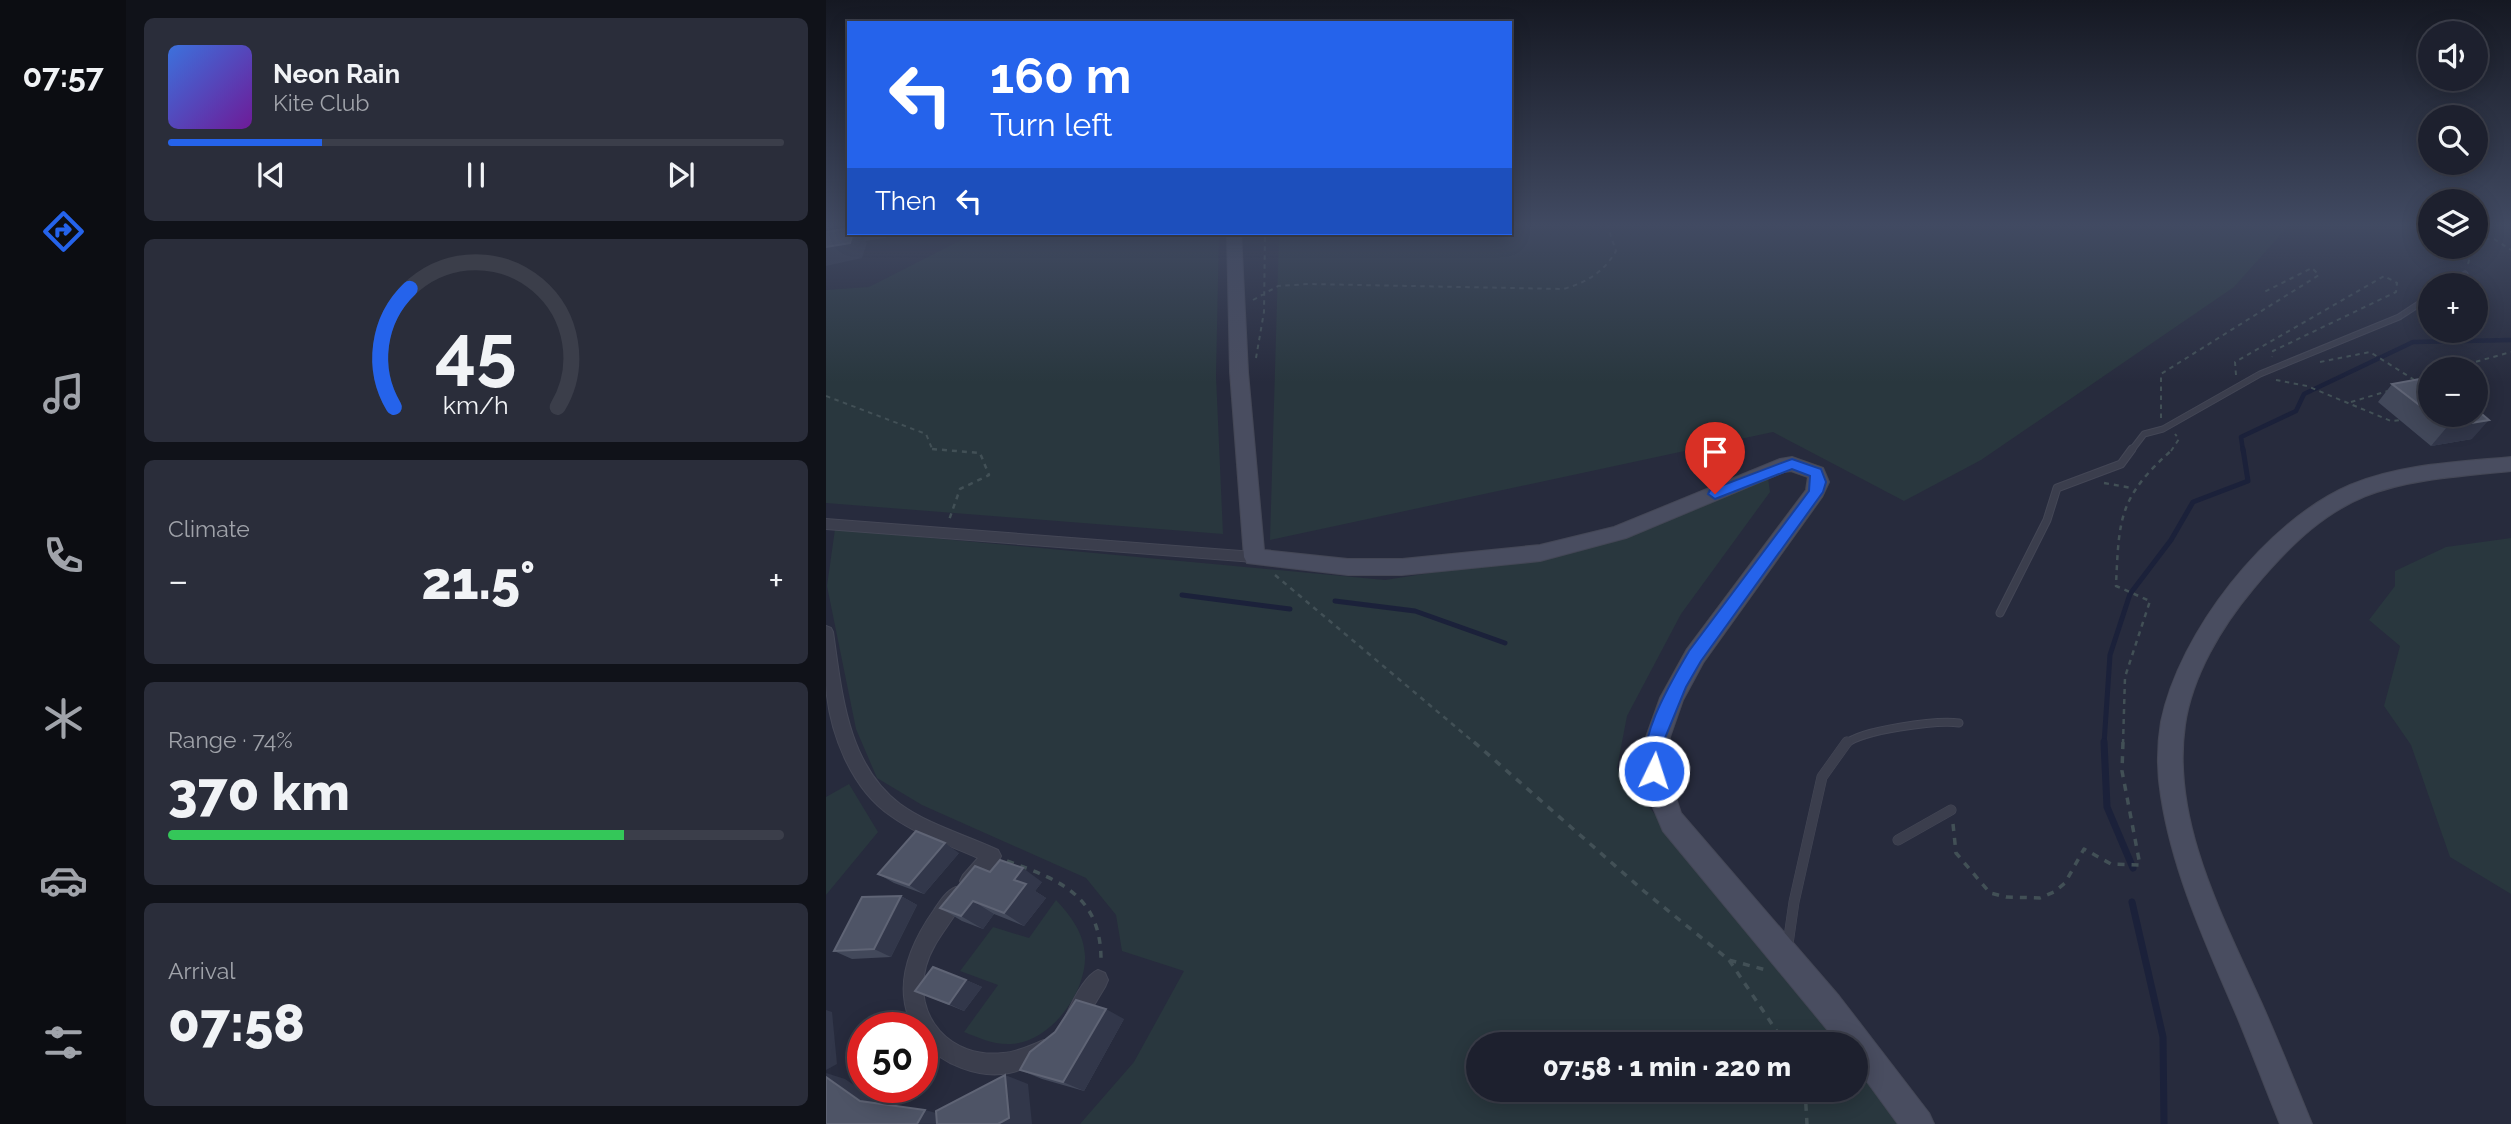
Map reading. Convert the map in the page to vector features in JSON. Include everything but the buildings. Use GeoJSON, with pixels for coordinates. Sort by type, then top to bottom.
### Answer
{"type":"FeatureCollection","features":[{"type":"Feature","properties":{"kind":"main road"},"geometry":{"type":"LineString","coordinates":[[1236,277],[1239,372],[1254,557],[1348,567],[1402,567],[1541,553],[1619,533],[1780,467],[1792,464],[1816,472],[1819,482],[1815,492],[1695,656],[1664,713],[1656,738],[1657,784],[1672,822],[1781,964],[1864,1050],[1918,1124]]}},
{"type":"Feature","properties":{"kind":"main road"},"geometry":{"type":"LineString","coordinates":[[2296,1124],[2207,915],[2175,803],[2173,726],[2195,664],[2232,600],[2267,556],[2320,506],[2362,486],[2389,478],[2511,464]]}},
{"type":"Feature","properties":{"kind":"main road"},"geometry":{"type":"LineString","coordinates":[[2251,1016],[2288,1124]]}},
{"type":"Feature","properties":{"kind":"street"},"geometry":{"type":"LineString","coordinates":[[829,527],[945,533],[1254,557]]}},
{"type":"Feature","properties":{"kind":"street"},"geometry":{"type":"LineString","coordinates":[[826,632],[839,718],[853,756],[873,789],[895,809],[992,856],[935,923],[920,953],[913,983],[917,1017],[932,1040],[955,1056],[979,1063],[1000,1064],[1024,1059],[1052,1046],[1087,1002],[1098,980]]}},
{"type":"Feature","properties":{"kind":"lane"},"geometry":{"type":"LineString","coordinates":[[2000,614],[2047,520],[2057,488],[2085,480],[2121,464],[2144,434],[2163,429],[2260,374],[2399,317],[2418,305]]}},
{"type":"Feature","properties":{"kind":"lane"},"geometry":{"type":"LineString","coordinates":[[1781,964],[1822,777],[1848,741],[1909,725],[1944,721],[1959,723]]}},
{"type":"Feature","properties":{"kind":"lane"},"geometry":{"type":"LineString","coordinates":[[1898,840],[1951,810]]}},
{"type":"Feature","properties":{"kind":"path"},"geometry":{"type":"LineString","coordinates":[[1239,372],[1256,358],[1260,346],[1264,277]]}},
{"type":"Feature","properties":{"kind":"path"},"geometry":{"type":"LineString","coordinates":[[1237,312],[1263,293],[1278,286],[1309,284],[1563,289],[1593,277]]}},
{"type":"Feature","properties":{"kind":"path"},"geometry":{"type":"LineString","coordinates":[[2264,292],[2290,277]]}},
{"type":"Feature","properties":{"kind":"path"},"geometry":{"type":"LineString","coordinates":[[1951,810],[1956,853],[1990,893],[2023,900],[2054,892],[2066,883],[2084,849],[2111,864],[2140,865],[2122,771],[2124,677],[2150,601],[2116,586],[2122,507],[2132,488],[2177,446],[2179,439],[2163,429],[2159,403],[2161,374],[2315,277]]}},
{"type":"Feature","properties":{"kind":"path"},"geometry":{"type":"LineString","coordinates":[[2236,387],[2235,362],[2381,277]]}},
{"type":"Feature","properties":{"kind":"path"},"geometry":{"type":"LineString","coordinates":[[2268,370],[2273,351],[2396,292],[2398,283],[2387,277]]}},
{"type":"Feature","properties":{"kind":"path"},"geometry":{"type":"LineString","coordinates":[[2304,356],[2322,362],[2370,352],[2416,381]]}},
{"type":"Feature","properties":{"kind":"path"},"geometry":{"type":"LineString","coordinates":[[2488,358],[2511,352]]}},
{"type":"Feature","properties":{"kind":"path"},"geometry":{"type":"LineString","coordinates":[[2260,374],[2271,379],[2307,386],[2391,421],[2404,419]]}},
{"type":"Feature","properties":{"kind":"path"},"geometry":{"type":"LineString","coordinates":[[2406,384],[2416,381]]}},
{"type":"Feature","properties":{"kind":"path"},"geometry":{"type":"LineString","coordinates":[[2349,402],[2395,388]]}},
{"type":"Feature","properties":{"kind":"path"},"geometry":{"type":"LineString","coordinates":[[2384,392],[2394,399]]}},
{"type":"Feature","properties":{"kind":"path"},"geometry":{"type":"LineString","coordinates":[[826,396],[926,434],[933,452],[980,453],[989,475],[960,489],[945,533]]}},
{"type":"Feature","properties":{"kind":"path"},"geometry":{"type":"LineString","coordinates":[[2085,480],[2132,488]]}},
{"type":"Feature","properties":{"kind":"path"},"geometry":{"type":"LineString","coordinates":[[1254,557],[1564,818],[1645,892],[1729,960],[1777,1032]]}},
{"type":"Feature","properties":{"kind":"path"},"geometry":{"type":"LineString","coordinates":[[992,856],[1056,879],[1078,892],[1100,932],[1102,959],[1098,980]]}},
{"type":"Feature","properties":{"kind":"path"},"geometry":{"type":"LineString","coordinates":[[1729,960],[1781,964]]}},
{"type":"Feature","properties":{"kind":"path"},"geometry":{"type":"LineString","coordinates":[[1806,1102],[1807,1124]]}},
{"type":"Feature","properties":{"kind":"shaded area"},"geometry":{"type":"Polygon","coordinates":[[[888,277],[1218,277],[1216,376],[1223,534],[826,503],[826,290],[869,287],[888,277]]]}},
{"type":"Feature","properties":{"kind":"shaded area"},"geometry":{"type":"Polygon","coordinates":[[[1278,277],[2242,277],[2234,287],[1981,460],[1904,501],[1773,432],[1270,540],[1278,277]]]}},
{"type":"Feature","properties":{"kind":"shaded area"},"geometry":{"type":"Polygon","coordinates":[[[1768,478],[1770,492],[1681,614],[1627,716],[1617,768],[1833,1032],[1466,1032],[1466,1102],[1868,1102],[1868,1078],[1898,1124],[1080,1124],[1134,1062],[1184,971],[1122,951],[1116,915],[1086,878],[922,805],[877,778],[856,729],[827,586],[835,529],[1385,580],[1584,549],[1768,478]]]}},
{"type":"Feature","properties":{"kind":"shaded area"},"geometry":{"type":"Polygon","coordinates":[[[2511,538],[2511,894],[2450,857],[2411,745],[2384,706],[2400,646],[2369,620],[2395,586],[2395,571],[2446,547],[2511,538]]]}},
{"type":"Feature","properties":{"kind":"shaded area"},"geometry":{"type":"Polygon","coordinates":[[[849,784],[878,832],[826,895],[826,797],[849,784]]]}},
{"type":"Feature","properties":{"kind":"shaded area"},"geometry":{"type":"Polygon","coordinates":[[[1056,900],[1076,925],[1085,956],[1079,986],[1063,1014],[1039,1035],[1011,1044],[992,1042],[964,1032],[998,985],[960,971],[993,927],[1029,938],[1056,900]]]}},
{"type":"Feature","properties":{"kind":"waterway"},"geometry":{"type":"LineString","coordinates":[[2243,451],[2241,437],[2296,411],[2304,394],[2413,342],[2511,340]]}},
{"type":"Feature","properties":{"kind":"waterway"},"geometry":{"type":"LineString","coordinates":[[2104,743],[2110,655],[2130,594],[2171,540],[2193,502],[2248,481],[2243,449]]}},
{"type":"Feature","properties":{"kind":"waterway"},"geometry":{"type":"LineString","coordinates":[[1182,595],[1290,609]]}},
{"type":"Feature","properties":{"kind":"waterway"},"geometry":{"type":"LineString","coordinates":[[1335,601],[1415,611],[1505,643]]}},
{"type":"Feature","properties":{"kind":"waterway"},"geometry":{"type":"LineString","coordinates":[[2104,743],[2107,807],[2133,868]]}},
{"type":"Feature","properties":{"kind":"waterway"},"geometry":{"type":"LineString","coordinates":[[2132,902],[2163,1037],[2164,1124]]}},
{"type":"Feature","properties":{"kind":"route"},"geometry":{"type":"LineString","coordinates":[[1654,771],[1656,738],[1678,684],[1695,656],[1815,492],[1819,482],[1816,472],[1792,464],[1763,473],[1715,494]]}}]}
